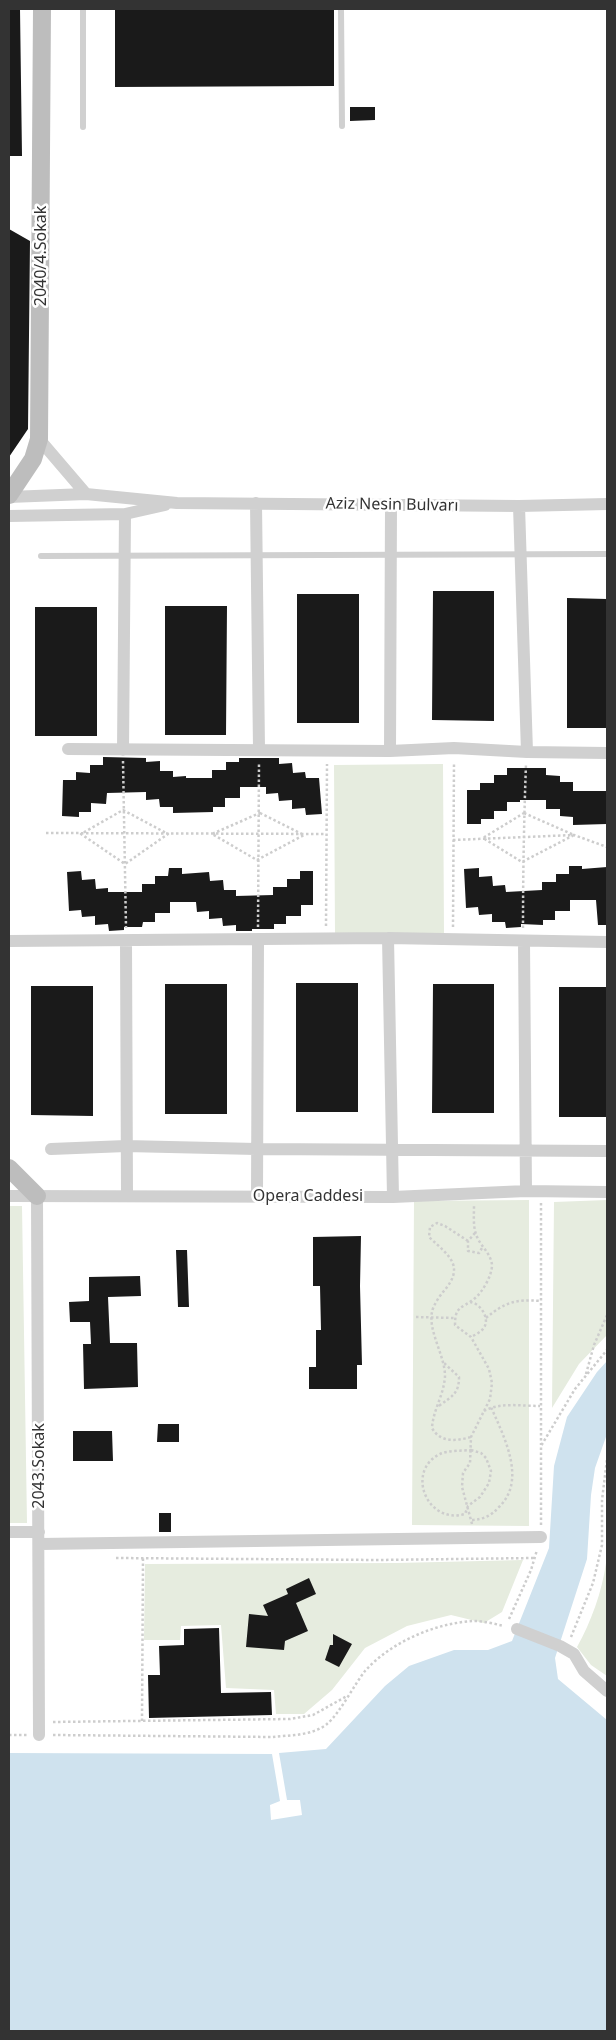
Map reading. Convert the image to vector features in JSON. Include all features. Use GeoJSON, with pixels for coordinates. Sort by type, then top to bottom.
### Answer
{"type":"FeatureCollection","features":[{"type":"Feature","properties":{"kind":"street","name":"2040/4.Sokak"},"geometry":{"type":"LineString","coordinates":[[9,496],[33,459],[39,439],[42,9]]}},
{"type":"Feature","properties":{"kind":"street"},"geometry":{"type":"LineString","coordinates":[[39,439],[86,494]]}},
{"type":"Feature","properties":{"kind":"street","name":"Aziz Nesin Bulvarı"},"geometry":{"type":"LineString","coordinates":[[9,496],[86,494],[177,503],[391,506],[607,504]]}},
{"type":"Feature","properties":{"kind":"street","name":"Aziz Nesin Bulvarı"},"geometry":{"type":"LineString","coordinates":[[9,516],[124,514],[177,503]]}},
{"type":"Feature","properties":{"kind":"street"},"geometry":{"type":"LineString","coordinates":[[256,503],[258,749]]}},
{"type":"Feature","properties":{"kind":"street"},"geometry":{"type":"LineString","coordinates":[[390,751],[391,506]]}},
{"type":"Feature","properties":{"kind":"street"},"geometry":{"type":"LineString","coordinates":[[519,506],[527,752]]}},
{"type":"Feature","properties":{"kind":"street"},"geometry":{"type":"LineString","coordinates":[[123,750],[124,514]]}},
{"type":"Feature","properties":{"kind":"street"},"geometry":{"type":"LineString","coordinates":[[68,750],[258,749],[390,751],[454,748],[527,752],[607,753]]}},
{"type":"Feature","properties":{"kind":"street"},"geometry":{"type":"LineString","coordinates":[[388,938],[393,1197]]}},
{"type":"Feature","properties":{"kind":"street"},"geometry":{"type":"LineString","coordinates":[[9,941],[388,938],[524,942],[607,942]]}},
{"type":"Feature","properties":{"kind":"street"},"geometry":{"type":"LineString","coordinates":[[257,1195],[258,940]]}},
{"type":"Feature","properties":{"kind":"street"},"geometry":{"type":"LineString","coordinates":[[126,941],[127,1195]]}},
{"type":"Feature","properties":{"kind":"street"},"geometry":{"type":"LineString","coordinates":[[524,942],[526,1191]]}},
{"type":"Feature","properties":{"kind":"street"},"geometry":{"type":"LineString","coordinates":[[51,1149],[126,1146],[256,1149],[392,1148],[607,1151]]}},
{"type":"Feature","properties":{"kind":"street"},"geometry":{"type":"LineString","coordinates":[[9,1168],[37,1196]]}},
{"type":"Feature","properties":{"kind":"street","name":"Opera Caddesi"},"geometry":{"type":"LineString","coordinates":[[9,1196],[257,1195],[393,1197],[526,1191],[607,1192]]}},
{"type":"Feature","properties":{"kind":"street","name":"2043.Sokak"},"geometry":{"type":"LineString","coordinates":[[37,1196],[40,1538],[39,1735]]}},
{"type":"Feature","properties":{"kind":"street"},"geometry":{"type":"LineString","coordinates":[[9,1532],[40,1538],[143,1543],[541,1537]]}},
{"type":"Feature","properties":{"kind":"street"},"geometry":{"type":"LineString","coordinates":[[512,1627],[563,1647],[574,1654],[584,1672],[607,1691]]}},
{"type":"Feature","properties":{"kind":"lane"},"geometry":{"type":"LineString","coordinates":[[83,9],[83,127]]}},
{"type":"Feature","properties":{"kind":"lane"},"geometry":{"type":"LineString","coordinates":[[341,9],[342,126]]}},
{"type":"Feature","properties":{"kind":"lane"},"geometry":{"type":"LineString","coordinates":[[41,556],[607,554]]}},
{"type":"Feature","properties":{"kind":"path"},"geometry":{"type":"LineString","coordinates":[[453,940],[454,748]]}},
{"type":"Feature","properties":{"kind":"path"},"geometry":{"type":"LineString","coordinates":[[258,749],[260,813],[257,860],[258,940]]}},
{"type":"Feature","properties":{"kind":"path"},"geometry":{"type":"LineString","coordinates":[[123,750],[126,941]]}},
{"type":"Feature","properties":{"kind":"path"},"geometry":{"type":"LineString","coordinates":[[326,939],[327,750]]}},
{"type":"Feature","properties":{"kind":"path"},"geometry":{"type":"LineString","coordinates":[[524,942],[522,862],[525,836],[524,813],[527,752]]}},
{"type":"Feature","properties":{"kind":"path"},"geometry":{"type":"LineString","coordinates":[[81,834],[123,810]]}},
{"type":"Feature","properties":{"kind":"path"},"geometry":{"type":"LineString","coordinates":[[123,810],[168,834]]}},
{"type":"Feature","properties":{"kind":"path"},"geometry":{"type":"LineString","coordinates":[[212,834],[260,813]]}},
{"type":"Feature","properties":{"kind":"path"},"geometry":{"type":"LineString","coordinates":[[260,813],[304,835]]}},
{"type":"Feature","properties":{"kind":"path"},"geometry":{"type":"LineString","coordinates":[[524,813],[607,847]]}},
{"type":"Feature","properties":{"kind":"path"},"geometry":{"type":"LineString","coordinates":[[483,838],[524,813]]}},
{"type":"Feature","properties":{"kind":"path"},"geometry":{"type":"LineString","coordinates":[[46,834],[326,834]]}},
{"type":"Feature","properties":{"kind":"path"},"geometry":{"type":"LineString","coordinates":[[81,834],[125,864]]}},
{"type":"Feature","properties":{"kind":"path"},"geometry":{"type":"LineString","coordinates":[[125,864],[168,834]]}},
{"type":"Feature","properties":{"kind":"path"},"geometry":{"type":"LineString","coordinates":[[212,834],[257,860]]}},
{"type":"Feature","properties":{"kind":"path"},"geometry":{"type":"LineString","coordinates":[[257,860],[304,835]]}},
{"type":"Feature","properties":{"kind":"path"},"geometry":{"type":"LineString","coordinates":[[453,840],[574,835]]}},
{"type":"Feature","properties":{"kind":"path"},"geometry":{"type":"LineString","coordinates":[[522,862],[574,835]]}},
{"type":"Feature","properties":{"kind":"path"},"geometry":{"type":"LineString","coordinates":[[483,838],[522,862]]}},
{"type":"Feature","properties":{"kind":"path"},"geometry":{"type":"LineString","coordinates":[[9,1736],[272,1736],[305,1734],[327,1724],[366,1670],[396,1646],[432,1630],[476,1621],[512,1627],[541,1537],[541,1192]]}},
{"type":"Feature","properties":{"kind":"path"},"geometry":{"type":"LineString","coordinates":[[472,1538],[472,1520],[462,1488],[463,1473],[470,1463],[471,1438],[490,1399],[492,1383],[489,1370],[471,1337],[455,1325],[455,1318],[459,1308],[474,1299],[488,1278],[492,1265],[488,1254],[482,1248],[475,1233],[473,1194]]}},
{"type":"Feature","properties":{"kind":"path"},"geometry":{"type":"LineString","coordinates":[[468,1241],[437,1223],[430,1227],[429,1237],[450,1259],[455,1270],[454,1278],[432,1312],[432,1326],[445,1375],[432,1428],[435,1434],[452,1440],[460,1441],[471,1438]]}},
{"type":"Feature","properties":{"kind":"path"},"geometry":{"type":"LineString","coordinates":[[475,1233],[468,1241],[468,1250],[479,1254],[482,1248]]}},
{"type":"Feature","properties":{"kind":"path"},"geometry":{"type":"LineString","coordinates":[[486,1318],[495,1311],[517,1300],[541,1301]]}},
{"type":"Feature","properties":{"kind":"path"},"geometry":{"type":"LineString","coordinates":[[468,1302],[478,1305],[486,1318],[486,1325],[482,1331],[471,1337]]}},
{"type":"Feature","properties":{"kind":"path"},"geometry":{"type":"LineString","coordinates":[[586,1376],[594,1345],[607,1315]]}},
{"type":"Feature","properties":{"kind":"path"},"geometry":{"type":"LineString","coordinates":[[416,1317],[455,1318]]}},
{"type":"Feature","properties":{"kind":"path"},"geometry":{"type":"LineString","coordinates":[[541,1446],[575,1389],[607,1350]]}},
{"type":"Feature","properties":{"kind":"path"},"geometry":{"type":"LineString","coordinates":[[438,1407],[457,1392],[459,1386],[459,1377],[442,1362]]}},
{"type":"Feature","properties":{"kind":"path"},"geometry":{"type":"LineString","coordinates":[[483,1411],[491,1407],[541,1406]]}},
{"type":"Feature","properties":{"kind":"path"},"geometry":{"type":"LineString","coordinates":[[472,1520],[482,1520],[500,1507],[506,1500],[513,1477],[508,1450],[491,1407]]}},
{"type":"Feature","properties":{"kind":"path"},"geometry":{"type":"LineString","coordinates":[[471,1450],[481,1452],[486,1458],[491,1472],[489,1483],[480,1497],[468,1506],[465,1514],[458,1516],[446,1515],[433,1509],[422,1486],[424,1472],[429,1462],[441,1454],[471,1450]]}},
{"type":"Feature","properties":{"kind":"path"},"geometry":{"type":"LineString","coordinates":[[563,1647],[593,1583],[602,1545],[602,1500],[607,1459]]}},
{"type":"Feature","properties":{"kind":"path"},"geometry":{"type":"LineString","coordinates":[[142,1721],[143,1543]]}},
{"type":"Feature","properties":{"kind":"path"},"geometry":{"type":"LineString","coordinates":[[114,1558],[368,1560],[534,1558]]}},
{"type":"Feature","properties":{"kind":"path"},"geometry":{"type":"LineString","coordinates":[[52,1722],[290,1719],[312,1715],[348,1696]]}},
{"type":"Feature","properties":{"kind":"shaded area"},"geometry":{"type":"Polygon","coordinates":[[[443,764],[444,934],[335,935],[334,765],[443,764]]]}},
{"type":"Feature","properties":{"kind":"shaded area"},"geometry":{"type":"Polygon","coordinates":[[[529,1200],[529,1526],[412,1525],[414,1201],[529,1200]]]}},
{"type":"Feature","properties":{"kind":"shaded area"},"geometry":{"type":"Polygon","coordinates":[[[607,1200],[607,1335],[579,1364],[552,1408],[554,1202],[607,1200]]]}},
{"type":"Feature","properties":{"kind":"shaded area"},"geometry":{"type":"Polygon","coordinates":[[[9,1206],[22,1206],[27,1523],[9,1523],[9,1206]]]}},
{"type":"Feature","properties":{"kind":"shaded area"},"geometry":{"type":"Polygon","coordinates":[[[607,1520],[607,1676],[591,1665],[577,1647],[587,1627],[602,1585],[606,1563],[607,1520]]]}},
{"type":"Feature","properties":{"kind":"shaded area"},"geometry":{"type":"Polygon","coordinates":[[[523,1560],[502,1612],[484,1623],[451,1615],[407,1626],[365,1648],[332,1690],[304,1714],[276,1714],[274,1690],[226,1688],[221,1625],[181,1626],[180,1640],[144,1640],[145,1564],[397,1563],[523,1560]]]}},
{"type":"Feature","properties":{"kind":"water"},"geometry":{"type":"Polygon","coordinates":[[[607,1361],[607,1434],[595,1468],[591,1495],[587,1559],[555,1658],[558,1679],[607,1720],[607,2031],[9,2031],[9,1753],[272,1754],[280,1801],[270,1805],[271,1820],[302,1815],[300,1800],[287,1800],[279,1753],[326,1749],[385,1686],[409,1666],[454,1650],[488,1650],[512,1641],[549,1548],[554,1466],[567,1417],[597,1372],[607,1361]]]}},
{"type":"Feature","properties":{"kind":"building"},"geometry":{"type":"Polygon","coordinates":[[[9,9],[20,9],[22,156],[9,156],[9,9]]]}},
{"type":"Feature","properties":{"kind":"building"},"geometry":{"type":"Polygon","coordinates":[[[115,9],[334,9],[334,86],[115,87],[115,9]]]}},
{"type":"Feature","properties":{"kind":"building"},"geometry":{"type":"Polygon","coordinates":[[[350,107],[375,107],[375,120],[350,121],[350,107]]]}},
{"type":"Feature","properties":{"kind":"building"},"geometry":{"type":"Polygon","coordinates":[[[9,229],[30,241],[28,429],[9,457],[9,229]]]}},
{"type":"Feature","properties":{"kind":"building"},"geometry":{"type":"Polygon","coordinates":[[[433,591],[494,591],[494,721],[432,720],[433,591]]]}},
{"type":"Feature","properties":{"kind":"building"},"geometry":{"type":"Polygon","coordinates":[[[297,594],[359,594],[359,723],[297,723],[297,594]]]}},
{"type":"Feature","properties":{"kind":"building"},"geometry":{"type":"Polygon","coordinates":[[[567,598],[607,599],[607,728],[567,728],[567,598]]]}},
{"type":"Feature","properties":{"kind":"building"},"geometry":{"type":"Polygon","coordinates":[[[165,606],[227,606],[226,735],[165,735],[165,606]]]}},
{"type":"Feature","properties":{"kind":"building"},"geometry":{"type":"Polygon","coordinates":[[[35,607],[97,607],[97,736],[35,736],[35,607]]]}},
{"type":"Feature","properties":{"kind":"building"},"geometry":{"type":"Polygon","coordinates":[[[103,757],[146,758],[146,762],[160,761],[160,771],[173,771],[173,777],[186,776],[186,778],[212,778],[212,770],[226,770],[226,762],[239,762],[239,758],[279,758],[279,764],[292,763],[293,773],[305,772],[306,778],[319,778],[322,814],[306,815],[305,808],[292,809],[292,800],[279,801],[278,793],[266,794],[266,787],[240,787],[240,798],[225,798],[225,807],[213,807],[213,812],[173,813],[173,807],[160,807],[159,799],[146,800],[146,792],[107,793],[106,804],[91,803],[91,812],[79,812],[79,817],[62,816],[63,780],[76,780],[76,772],[90,773],[90,765],[103,765],[103,757]]]}},
{"type":"Feature","properties":{"kind":"building"},"geometry":{"type":"Polygon","coordinates":[[[507,768],[546,768],[546,775],[560,776],[560,782],[573,782],[573,791],[607,791],[607,824],[573,825],[573,817],[560,816],[560,809],[546,809],[546,800],[520,800],[520,802],[507,802],[507,811],[494,811],[494,819],[481,819],[481,824],[467,824],[467,790],[480,790],[480,783],[494,783],[494,775],[507,775],[507,768]]]}},
{"type":"Feature","properties":{"kind":"building"},"geometry":{"type":"Polygon","coordinates":[[[569,866],[582,866],[582,869],[607,867],[607,925],[598,925],[596,900],[570,900],[570,911],[555,911],[555,920],[543,920],[543,925],[521,924],[521,927],[506,928],[505,922],[492,922],[492,914],[479,915],[478,907],[466,908],[464,869],[479,868],[479,877],[492,876],[493,886],[505,885],[506,892],[542,890],[542,882],[556,882],[556,874],[569,874],[569,866]]]}},
{"type":"Feature","properties":{"kind":"building"},"geometry":{"type":"Polygon","coordinates":[[[169,868],[182,868],[182,874],[209,872],[210,881],[223,880],[224,890],[236,890],[236,896],[273,895],[273,887],[287,887],[287,879],[300,879],[300,871],[313,871],[313,905],[301,905],[301,916],[286,916],[286,924],[274,924],[274,929],[252,929],[252,931],[236,931],[236,925],[223,926],[222,918],[209,919],[209,911],[197,912],[196,902],[170,902],[170,913],[155,913],[155,922],[143,922],[142,927],[124,927],[124,930],[109,931],[108,924],[95,925],[95,916],[82,917],[81,910],[69,911],[67,872],[81,871],[82,880],[95,879],[96,889],[108,888],[108,892],[142,892],[142,884],[155,884],[155,876],[168,876],[169,868]]]}},
{"type":"Feature","properties":{"kind":"building"},"geometry":{"type":"Polygon","coordinates":[[[296,983],[358,983],[358,1112],[296,1112],[296,983]]]}},
{"type":"Feature","properties":{"kind":"building"},"geometry":{"type":"Polygon","coordinates":[[[165,984],[227,984],[227,1114],[165,1114],[165,984]]]}},
{"type":"Feature","properties":{"kind":"building"},"geometry":{"type":"Polygon","coordinates":[[[433,984],[494,984],[494,1113],[432,1113],[433,984]]]}},
{"type":"Feature","properties":{"kind":"building"},"geometry":{"type":"Polygon","coordinates":[[[31,986],[93,986],[93,1116],[31,1115],[31,986]]]}},
{"type":"Feature","properties":{"kind":"building"},"geometry":{"type":"Polygon","coordinates":[[[559,987],[607,987],[607,1117],[559,1117],[559,987]]]}},
{"type":"Feature","properties":{"kind":"building"},"geometry":{"type":"Polygon","coordinates":[[[361,1236],[362,1365],[357,1365],[357,1389],[309,1389],[309,1367],[316,1367],[316,1330],[321,1330],[320,1286],[313,1286],[313,1237],[361,1236]]]}},
{"type":"Feature","properties":{"kind":"building"},"geometry":{"type":"Polygon","coordinates":[[[176,1250],[187,1250],[189,1307],[178,1307],[176,1250]]]}},
{"type":"Feature","properties":{"kind":"building"},"geometry":{"type":"Polygon","coordinates":[[[140,1276],[141,1296],[108,1297],[110,1343],[137,1343],[138,1387],[84,1389],[83,1344],[91,1344],[90,1322],[70,1322],[69,1302],[89,1301],[89,1277],[140,1276]]]}},
{"type":"Feature","properties":{"kind":"building"},"geometry":{"type":"Polygon","coordinates":[[[158,1424],[179,1424],[179,1442],[157,1442],[158,1424]]]}},
{"type":"Feature","properties":{"kind":"building"},"geometry":{"type":"Polygon","coordinates":[[[73,1431],[112,1431],[113,1461],[73,1461],[73,1431]]]}},
{"type":"Feature","properties":{"kind":"building"},"geometry":{"type":"Polygon","coordinates":[[[159,1513],[171,1513],[171,1532],[159,1532],[159,1513]]]}},
{"type":"Feature","properties":{"kind":"building"},"geometry":{"type":"Polygon","coordinates":[[[309,1578],[316,1594],[296,1603],[308,1631],[285,1641],[284,1650],[246,1647],[249,1614],[268,1616],[263,1605],[288,1594],[286,1589],[309,1578]]]}},
{"type":"Feature","properties":{"kind":"building"},"geometry":{"type":"Polygon","coordinates":[[[219,1628],[221,1693],[271,1692],[272,1715],[149,1718],[148,1675],[160,1675],[159,1646],[184,1645],[184,1629],[219,1628]]]}},
{"type":"Feature","properties":{"kind":"building"},"geometry":{"type":"Polygon","coordinates":[[[333,1634],[352,1644],[339,1667],[325,1660],[330,1645],[333,1645],[333,1634]]]}}]}
